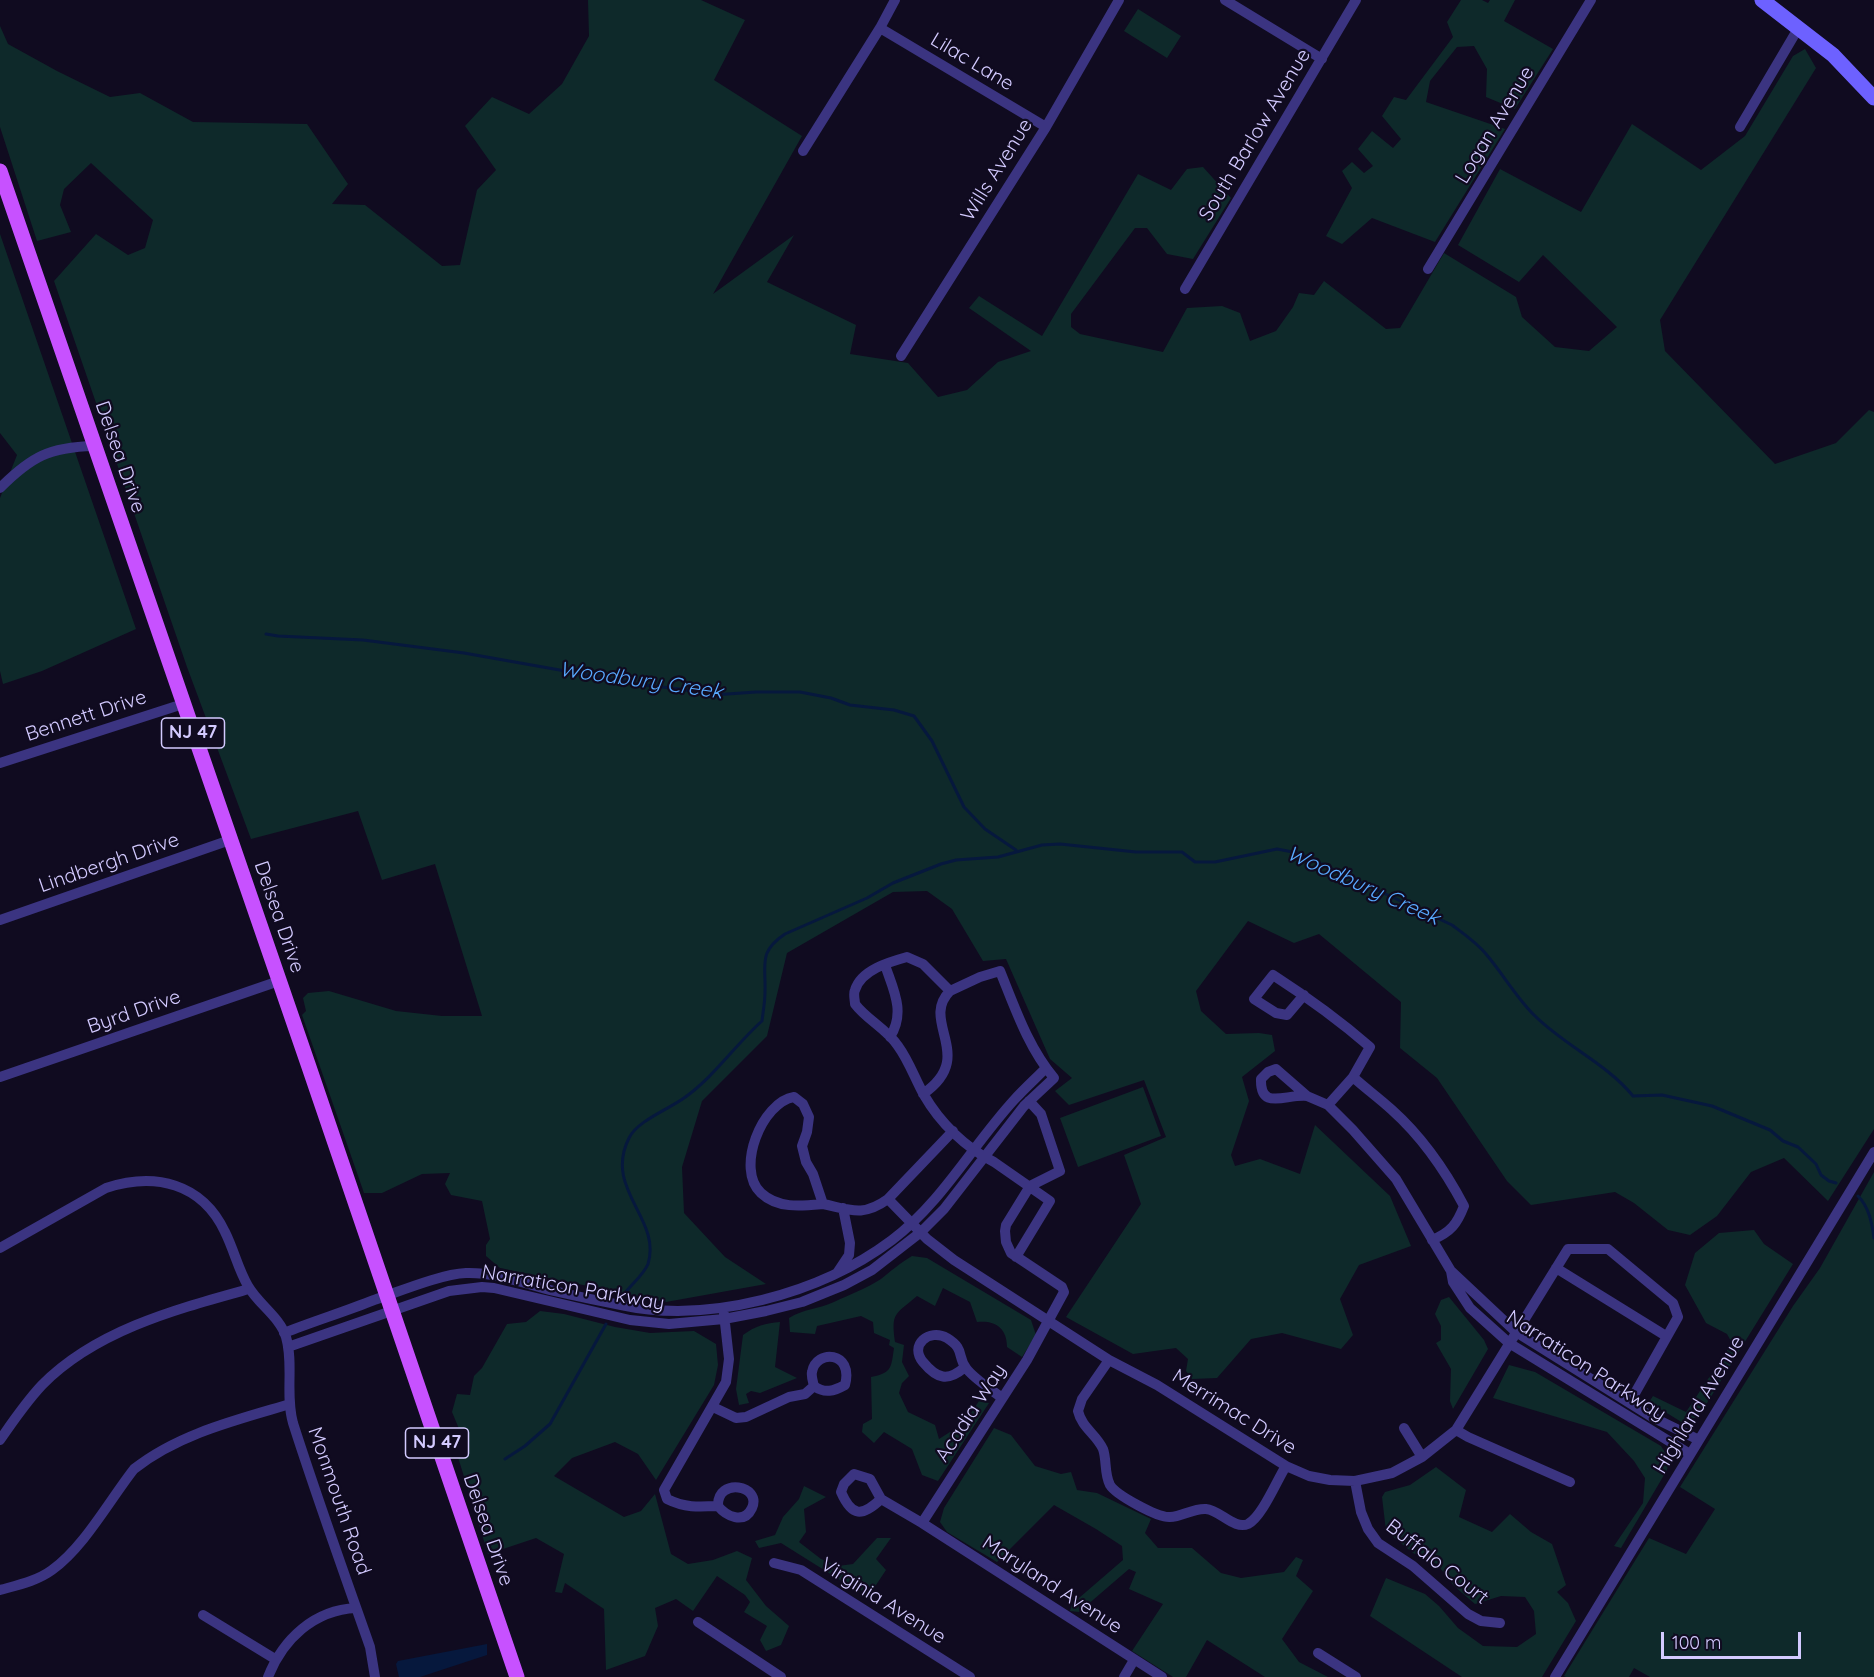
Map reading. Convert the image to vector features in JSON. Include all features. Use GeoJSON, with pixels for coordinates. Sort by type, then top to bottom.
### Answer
{"type":"FeatureCollection","features":[{"type":"Feature","properties":{"kind":"main road","name":"Delsea Drive"},"geometry":{"type":"LineString","coordinates":[[0,171],[517,1677]]}},
{"type":"Feature","properties":{"kind":"street"},"geometry":{"type":"LineString","coordinates":[[803,152],[895,0]]}},
{"type":"Feature","properties":{"kind":"street","name":"Wills Avenue"},"geometry":{"type":"LineString","coordinates":[[901,356],[1046,127],[1119,0]]}},
{"type":"Feature","properties":{"kind":"street"},"geometry":{"type":"LineString","coordinates":[[1225,0],[1322,59]]}},
{"type":"Feature","properties":{"kind":"street","name":"South Barlow Avenue"},"geometry":{"type":"LineString","coordinates":[[1185,289],[1356,0]]}},
{"type":"Feature","properties":{"kind":"street","name":"Logan Avenue"},"geometry":{"type":"LineString","coordinates":[[1428,268],[1591,0]]}},
{"type":"Feature","properties":{"kind":"street"},"geometry":{"type":"LineString","coordinates":[[1762,0],[1833,55],[1874,98]]}},
{"type":"Feature","properties":{"kind":"street"},"geometry":{"type":"LineString","coordinates":[[1740,127],[1799,27]]}},
{"type":"Feature","properties":{"kind":"street","name":"Lilac Lane"},"geometry":{"type":"LineString","coordinates":[[880,28],[1046,127]]}},
{"type":"Feature","properties":{"kind":"street"},"geometry":{"type":"LineString","coordinates":[[0,488],[27,463],[37,458],[69,446],[94,446]]}},
{"type":"Feature","properties":{"kind":"street","name":"Bennett Drive"},"geometry":{"type":"LineString","coordinates":[[0,763],[183,704]]}},
{"type":"Feature","properties":{"kind":"street","name":"Lindbergh Drive"},"geometry":{"type":"LineString","coordinates":[[0,920],[230,840]]}},
{"type":"Feature","properties":{"kind":"street"},"geometry":{"type":"LineString","coordinates":[[950,992],[923,964],[907,957],[872,970],[860,980],[854,991],[855,1004],[898,1046],[929,1104],[953,1131],[974,1151],[1030,1186],[1050,1201],[1016,1257],[1011,1253],[1006,1242],[1006,1225],[1030,1186],[1060,1171],[1041,1114],[1029,1101]]}},
{"type":"Feature","properties":{"kind":"street"},"geometry":{"type":"LineString","coordinates":[[885,965],[899,1011],[890,1036]]}},
{"type":"Feature","properties":{"kind":"street"},"geometry":{"type":"LineString","coordinates":[[924,1094],[940,1081],[948,1063],[949,1052],[941,1007],[943,999],[950,992],[1000,970],[1032,1047],[1046,1068]]}},
{"type":"Feature","properties":{"kind":"street"},"geometry":{"type":"LineString","coordinates":[[1304,995],[1287,1015],[1276,1013],[1254,999],[1273,975],[1304,995],[1336,1017],[1370,1047],[1353,1077],[1328,1105]]}},
{"type":"Feature","properties":{"kind":"street","name":"Byrd Drive"},"geometry":{"type":"LineString","coordinates":[[0,1077],[279,981]]}},
{"type":"Feature","properties":{"kind":"street","name":"Narraticon Parkway"},"geometry":{"type":"LineString","coordinates":[[284,1333],[387,1295],[449,1276],[476,1273],[648,1310],[666,1311],[723,1306],[777,1296],[852,1267],[892,1240],[920,1217],[1013,1101],[1046,1068],[1054,1078],[1029,1101],[944,1209],[921,1232],[872,1270],[844,1286],[787,1306],[724,1319],[669,1324],[630,1320],[514,1292],[482,1287],[449,1291],[288,1347]]}},
{"type":"Feature","properties":{"kind":"street"},"geometry":{"type":"LineString","coordinates":[[1353,1077],[1392,1110],[1419,1137],[1454,1187],[1464,1206],[1458,1222],[1442,1236],[1432,1240]]}},
{"type":"Feature","properties":{"kind":"street","name":"Narraticon Parkway"},"geometry":{"type":"LineString","coordinates":[[1306,1096],[1328,1105],[1353,1130],[1396,1179],[1451,1271],[1516,1332],[1652,1416],[1699,1440]]}},
{"type":"Feature","properties":{"kind":"street"},"geometry":{"type":"LineString","coordinates":[[823,1204],[802,1146],[809,1117],[803,1104],[794,1097],[785,1098],[770,1113],[753,1142],[751,1164],[754,1183],[761,1192],[776,1202],[798,1207],[823,1204],[857,1211],[875,1208],[888,1199],[953,1131]]}},
{"type":"Feature","properties":{"kind":"street","name":"Highland Avenue"},"geometry":{"type":"LineString","coordinates":[[1555,1677],[1874,1152]]}},
{"type":"Feature","properties":{"kind":"street"},"geometry":{"type":"LineString","coordinates":[[0,1248],[106,1188],[125,1182],[154,1180],[184,1189],[204,1201],[225,1231],[240,1272],[249,1289],[277,1321],[284,1333]]}},
{"type":"Feature","properties":{"kind":"street","name":"Merrimac Drive"},"geometry":{"type":"LineString","coordinates":[[888,1199],[921,1232],[954,1260],[1109,1360],[1157,1385],[1286,1466],[1309,1476],[1330,1480],[1355,1481],[1392,1473],[1422,1457],[1456,1430],[1568,1249],[1608,1249],[1673,1303],[1678,1317],[1666,1336]]}},
{"type":"Feature","properties":{"kind":"street"},"geometry":{"type":"LineString","coordinates":[[837,1274],[849,1255],[850,1243],[843,1208]]}},
{"type":"Feature","properties":{"kind":"street","name":"Acadia Way"},"geometry":{"type":"LineString","coordinates":[[922,1523],[1002,1398],[1062,1296],[1063,1290],[1016,1257]]}},
{"type":"Feature","properties":{"kind":"street"},"geometry":{"type":"LineString","coordinates":[[1556,1268],[1666,1336],[1630,1402]]}},
{"type":"Feature","properties":{"kind":"street","name":"Narraticon Parkway"},"geometry":{"type":"LineString","coordinates":[[1451,1271],[1453,1282],[1470,1308],[1509,1343],[1690,1454]]}},
{"type":"Feature","properties":{"kind":"street"},"geometry":{"type":"LineString","coordinates":[[0,1440],[42,1385],[65,1365],[107,1338],[151,1319],[249,1289]]}},
{"type":"Feature","properties":{"kind":"street"},"geometry":{"type":"LineString","coordinates":[[718,1506],[692,1508],[679,1505],[668,1499],[664,1490],[726,1382],[729,1359],[723,1306]]}},
{"type":"Feature","properties":{"kind":"street","name":"Monmouth Road"},"geometry":{"type":"LineString","coordinates":[[284,1333],[288,1347],[292,1420],[370,1647],[375,1677]]}},
{"type":"Feature","properties":{"kind":"street"},"geometry":{"type":"LineString","coordinates":[[965,1368],[955,1376],[939,1376],[919,1358],[918,1348],[922,1340],[931,1334],[938,1334],[956,1345],[962,1354],[965,1368],[1002,1398]]}},
{"type":"Feature","properties":{"kind":"street"},"geometry":{"type":"LineString","coordinates":[[1109,1360],[1082,1399],[1078,1411],[1084,1426],[1101,1446],[1105,1455],[1108,1479],[1116,1491],[1158,1516],[1170,1518],[1207,1509],[1240,1525],[1249,1523],[1256,1516],[1286,1466]]}},
{"type":"Feature","properties":{"kind":"street"},"geometry":{"type":"LineString","coordinates":[[713,1407],[736,1418],[746,1418],[789,1397],[805,1394],[814,1386]]}},
{"type":"Feature","properties":{"kind":"street"},"geometry":{"type":"LineString","coordinates":[[0,1590],[38,1578],[53,1569],[79,1543],[134,1469],[145,1461],[182,1440],[290,1404]]}},
{"type":"Feature","properties":{"kind":"street"},"geometry":{"type":"LineString","coordinates":[[1404,1428],[1422,1457]]}},
{"type":"Feature","properties":{"kind":"street"},"geometry":{"type":"LineString","coordinates":[[1456,1430],[1570,1482]]}},
{"type":"Feature","properties":{"kind":"street","name":"Buffalo Court"},"geometry":{"type":"LineString","coordinates":[[1355,1481],[1361,1512],[1378,1544],[1413,1566],[1468,1614],[1481,1621],[1500,1623]]}},
{"type":"Feature","properties":{"kind":"street","name":"Maryland Avenue"},"geometry":{"type":"LineString","coordinates":[[881,1499],[1162,1677]]}},
{"type":"Feature","properties":{"kind":"street","name":"Virginia Avenue"},"geometry":{"type":"LineString","coordinates":[[774,1563],[801,1570],[970,1677]]}},
{"type":"Feature","properties":{"kind":"street"},"geometry":{"type":"LineString","coordinates":[[268,1677],[283,1646],[322,1615],[340,1609],[356,1608]]}},
{"type":"Feature","properties":{"kind":"street"},"geometry":{"type":"LineString","coordinates":[[203,1615],[275,1659]]}},
{"type":"Feature","properties":{"kind":"street"},"geometry":{"type":"LineString","coordinates":[[698,1622],[781,1677]]}},
{"type":"Feature","properties":{"kind":"street"},"geometry":{"type":"LineString","coordinates":[[1318,1653],[1356,1677]]}},
{"type":"Feature","properties":{"kind":"street"},"geometry":{"type":"LineString","coordinates":[[1124,1677],[1134,1660]]}},
{"type":"Feature","properties":{"kind":"green space"},"geometry":{"type":"Polygon","coordinates":[[[588,0],[701,0],[745,20],[714,80],[802,136],[713,294],[794,235],[767,282],[856,325],[850,354],[908,363],[938,397],[967,390],[998,362],[1031,351],[969,308],[979,296],[1042,336],[1138,174],[1171,190],[1187,169],[1203,167],[1231,198],[1193,259],[1167,254],[1147,228],[1135,228],[1071,314],[1071,327],[1080,334],[1163,352],[1187,308],[1222,306],[1240,313],[1250,341],[1276,331],[1293,307],[1299,293],[1314,295],[1324,281],[1386,329],[1400,328],[1444,253],[1516,297],[1522,317],[1555,347],[1589,351],[1617,327],[1543,255],[1519,282],[1458,245],[1500,169],[1581,212],[1632,124],[1701,170],[1745,136],[1793,56],[1805,49],[1816,68],[1660,320],[1665,351],[1775,464],[1836,443],[1869,410],[1874,412],[1874,1129],[1828,1201],[1784,1158],[1751,1172],[1717,1216],[1690,1235],[1668,1230],[1634,1203],[1615,1192],[1531,1205],[1507,1181],[1437,1078],[1400,1048],[1401,1002],[1319,934],[1294,943],[1248,921],[1196,991],[1201,1011],[1226,1034],[1272,1035],[1275,1051],[1242,1077],[1249,1101],[1231,1155],[1235,1166],[1260,1159],[1300,1174],[1315,1125],[1390,1196],[1411,1246],[1359,1265],[1340,1299],[1353,1335],[1341,1349],[1282,1333],[1251,1339],[1217,1378],[1192,1379],[1186,1371],[1188,1359],[1176,1348],[1133,1354],[1066,1317],[1141,1204],[1124,1155],[1166,1137],[1144,1080],[1069,1105],[1055,1091],[1072,1078],[1050,1059],[1006,959],[983,961],[952,909],[927,891],[893,892],[787,953],[767,1036],[702,1101],[682,1167],[684,1213],[725,1257],[766,1284],[666,1302],[500,1268],[486,1256],[486,1245],[490,1239],[482,1201],[451,1195],[445,1184],[450,1173],[422,1174],[382,1193],[364,1193],[302,1015],[306,1011],[303,998],[308,993],[329,991],[396,1011],[442,1016],[482,1016],[435,864],[382,880],[358,811],[251,839],[187,667],[54,281],[96,234],[128,255],[145,248],[153,220],[91,163],[64,189],[60,205],[71,232],[37,241],[0,127],[0,26],[8,44],[110,97],[140,93],[193,122],[307,124],[348,184],[332,204],[365,205],[442,266],[460,265],[477,190],[496,170],[465,126],[492,97],[529,114],[562,84],[589,36],[588,0]]]}},
{"type":"Feature","properties":{"kind":"green space"},"geometry":{"type":"Polygon","coordinates":[[[1461,0],[1482,0],[1488,3],[1490,0],[1515,0],[1504,21],[1553,49],[1515,109],[1486,97],[1487,69],[1474,46],[1457,47],[1430,81],[1426,102],[1505,129],[1435,242],[1372,218],[1342,244],[1326,236],[1352,188],[1342,171],[1352,162],[1364,173],[1373,166],[1358,149],[1372,131],[1393,148],[1401,139],[1382,116],[1394,97],[1406,100],[1453,37],[1447,22],[1461,0]]]}},
{"type":"Feature","properties":{"kind":"green space"},"geometry":{"type":"Polygon","coordinates":[[[1138,9],[1181,36],[1167,58],[1124,31],[1138,9]]]}},
{"type":"Feature","properties":{"kind":"green space"},"geometry":{"type":"Polygon","coordinates":[[[0,234],[136,629],[42,671],[3,684],[0,671],[0,498],[17,455],[0,433],[0,234]]]}},
{"type":"Feature","properties":{"kind":"green space"},"geometry":{"type":"Polygon","coordinates":[[[1143,1087],[1161,1136],[1078,1167],[1060,1118],[1143,1087]]]}},
{"type":"Feature","properties":{"kind":"green space"},"geometry":{"type":"Polygon","coordinates":[[[1874,1172],[1874,1677],[1650,1677],[1634,1668],[1629,1677],[1564,1676],[1649,1538],[1686,1554],[1715,1509],[1680,1487],[1793,1306],[1820,1268],[1874,1172]]]}},
{"type":"Feature","properties":{"kind":"green space"},"geometry":{"type":"Polygon","coordinates":[[[1754,1230],[1764,1244],[1793,1264],[1699,1416],[1683,1423],[1649,1402],[1653,1396],[1686,1412],[1732,1343],[1727,1334],[1706,1323],[1685,1285],[1695,1253],[1719,1233],[1754,1230]]]}},
{"type":"Feature","properties":{"kind":"green space"},"geometry":{"type":"Polygon","coordinates":[[[912,1256],[927,1258],[1031,1320],[1036,1335],[1022,1357],[1007,1347],[1005,1334],[998,1326],[989,1322],[977,1322],[970,1302],[943,1288],[935,1306],[917,1296],[896,1315],[894,1319],[895,1342],[904,1345],[902,1362],[909,1376],[902,1383],[899,1393],[908,1412],[935,1425],[939,1439],[950,1432],[965,1429],[969,1416],[979,1401],[989,1403],[938,1481],[922,1475],[912,1449],[884,1432],[874,1443],[862,1432],[863,1424],[872,1419],[871,1377],[887,1371],[894,1348],[889,1345],[890,1340],[874,1333],[873,1322],[861,1316],[817,1326],[815,1334],[790,1332],[789,1318],[870,1285],[912,1256]]]}},
{"type":"Feature","properties":{"kind":"green space"},"geometry":{"type":"Polygon","coordinates":[[[1449,1297],[1484,1340],[1488,1349],[1453,1409],[1450,1401],[1451,1369],[1436,1343],[1441,1340],[1441,1326],[1435,1314],[1441,1300],[1449,1297]]]}},
{"type":"Feature","properties":{"kind":"green space"},"geometry":{"type":"Polygon","coordinates":[[[540,1311],[650,1333],[694,1331],[716,1344],[718,1365],[714,1385],[656,1480],[638,1454],[615,1442],[572,1458],[554,1476],[624,1517],[641,1511],[655,1494],[671,1554],[688,1564],[713,1560],[737,1551],[752,1558],[746,1580],[766,1606],[789,1626],[781,1645],[766,1651],[760,1640],[767,1626],[744,1612],[750,1602],[745,1595],[717,1576],[693,1611],[676,1599],[655,1608],[658,1626],[645,1656],[606,1670],[604,1609],[565,1583],[562,1593],[555,1592],[564,1554],[536,1538],[488,1554],[457,1454],[462,1436],[452,1412],[457,1394],[470,1395],[474,1376],[482,1368],[507,1324],[526,1322],[540,1311]]]}},
{"type":"Feature","properties":{"kind":"green space"},"geometry":{"type":"Polygon","coordinates":[[[780,1322],[775,1367],[797,1378],[760,1393],[751,1391],[746,1394],[749,1403],[739,1405],[736,1389],[743,1335],[752,1329],[780,1322]]]}},
{"type":"Feature","properties":{"kind":"green space"},"geometry":{"type":"Polygon","coordinates":[[[1509,1365],[1535,1372],[1661,1446],[1669,1459],[1667,1470],[1621,1548],[1614,1546],[1643,1503],[1645,1478],[1634,1461],[1607,1432],[1493,1398],[1509,1365]]]}},
{"type":"Feature","properties":{"kind":"green space"},"geometry":{"type":"Polygon","coordinates":[[[994,1428],[1011,1435],[1035,1466],[1061,1474],[1071,1472],[1077,1490],[1097,1493],[1151,1519],[1145,1533],[1158,1548],[1192,1548],[1221,1573],[1241,1578],[1284,1572],[1296,1557],[1303,1560],[1296,1576],[1313,1591],[1282,1639],[1299,1662],[1328,1677],[1265,1677],[1207,1640],[1186,1677],[1173,1677],[1132,1651],[1163,1604],[1129,1589],[1136,1572],[1129,1569],[1079,1612],[1070,1611],[1072,1604],[1123,1560],[1122,1546],[1054,1505],[997,1562],[947,1532],[940,1522],[944,1508],[994,1428]]]}},
{"type":"Feature","properties":{"kind":"green space"},"geometry":{"type":"Polygon","coordinates":[[[1436,1467],[1466,1490],[1459,1517],[1492,1532],[1510,1514],[1531,1532],[1552,1544],[1566,1585],[1557,1592],[1568,1603],[1576,1621],[1542,1677],[1462,1677],[1370,1616],[1386,1578],[1425,1594],[1458,1628],[1483,1646],[1517,1647],[1536,1634],[1534,1611],[1525,1597],[1501,1596],[1475,1604],[1454,1586],[1437,1564],[1413,1553],[1386,1531],[1382,1497],[1385,1492],[1410,1485],[1436,1467]]]}},
{"type":"Feature","properties":{"kind":"green space"},"geometry":{"type":"Polygon","coordinates":[[[804,1486],[826,1497],[804,1509],[806,1532],[799,1542],[821,1559],[838,1566],[853,1564],[877,1538],[891,1538],[876,1559],[886,1570],[870,1594],[848,1585],[781,1543],[759,1548],[755,1541],[775,1535],[783,1517],[799,1499],[804,1486]]]}},
{"type":"Feature","properties":{"kind":"water"},"geometry":{"type":"Polygon","coordinates":[[[487,1644],[487,1655],[420,1677],[399,1677],[396,1664],[398,1661],[487,1644]]]}},
{"type":"Feature","properties":{"kind":"waterway","name":"Woodbury Creek"},"geometry":{"type":"LineString","coordinates":[[266,634],[363,640],[464,653],[713,695],[800,692],[831,698],[850,705],[894,710],[914,716],[932,741],[964,807],[985,829],[1016,850]]}},
{"type":"Feature","properties":{"kind":"waterway","name":"Woodbury Creek"},"geometry":{"type":"LineString","coordinates":[[625,1293],[646,1268],[650,1248],[647,1232],[627,1189],[623,1173],[623,1156],[629,1138],[639,1126],[695,1090],[762,1021],[765,959],[776,941],[785,934],[867,898],[893,883],[941,864],[956,860],[998,857],[1042,845],[1060,844],[1136,852],[1182,852],[1195,862],[1215,862],[1277,849],[1298,853],[1452,925],[1470,938],[1534,1015],[1598,1064],[1633,1096],[1662,1095],[1712,1106],[1770,1130],[1783,1141],[1798,1147],[1816,1164],[1821,1175],[1836,1183]]}},
{"type":"Feature","properties":{"kind":"waterway","name":"Woodbury Creek"},"geometry":{"type":"LineString","coordinates":[[1858,1196],[1867,1210],[1874,1238]]}},
{"type":"Feature","properties":{"kind":"waterway"},"geometry":{"type":"LineString","coordinates":[[505,1459],[525,1446],[550,1424],[606,1324]]}}]}
